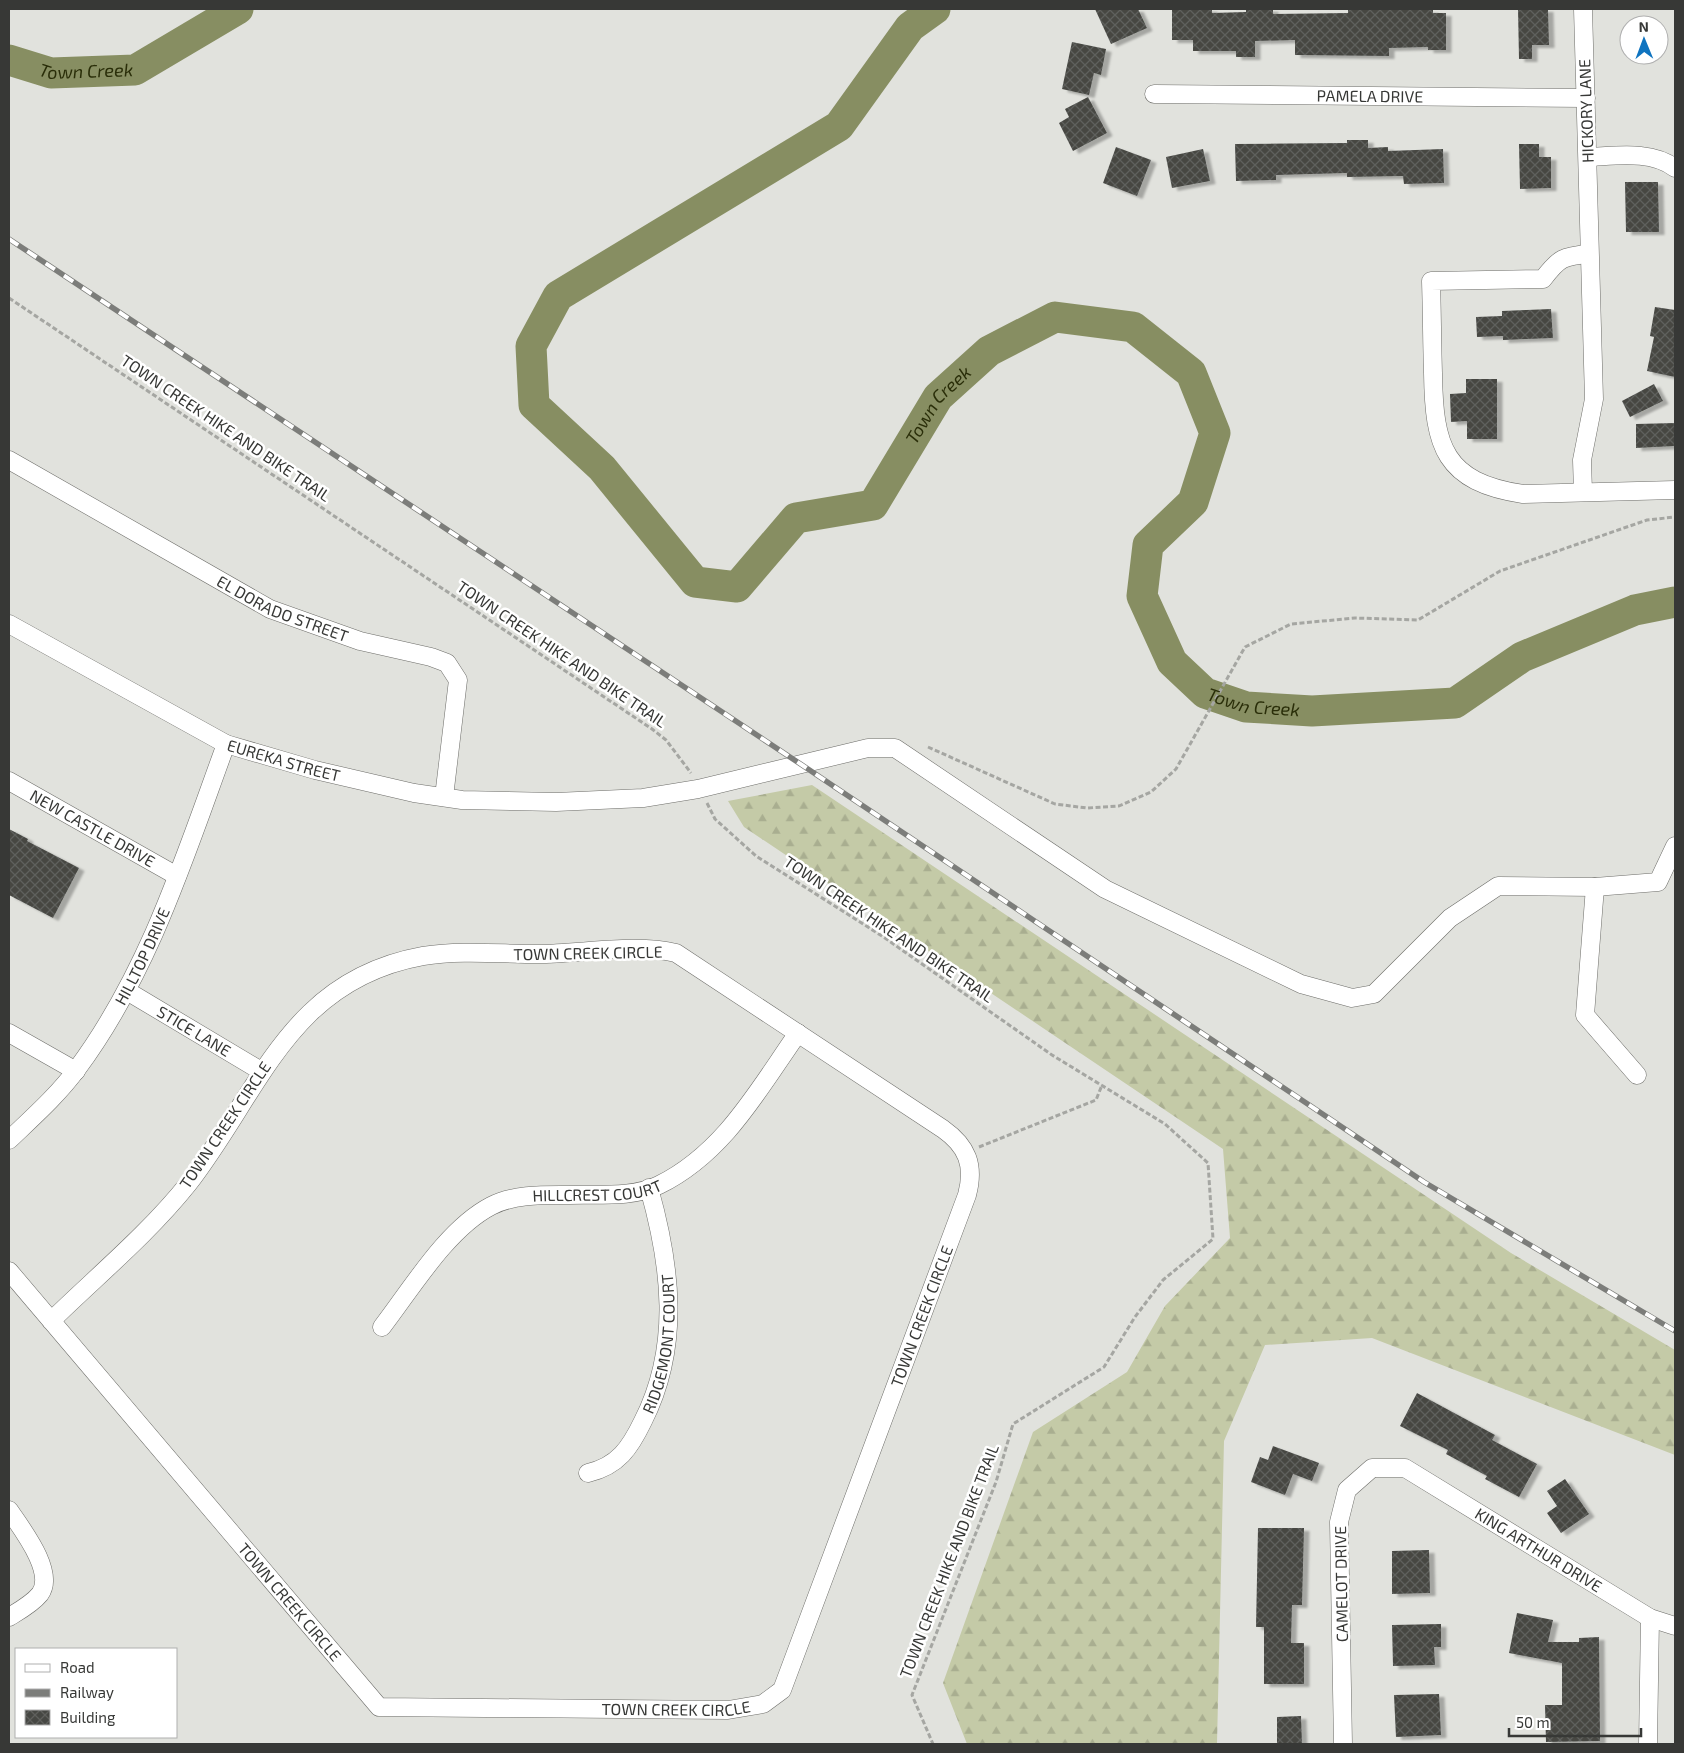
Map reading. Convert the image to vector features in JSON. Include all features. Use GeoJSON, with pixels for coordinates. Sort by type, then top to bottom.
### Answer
{"type":"FeatureCollection","features":[{"type":"Feature","properties":{"kind":"street","name":"HICKORY LANE"},"geometry":{"type":"LineString","coordinates":[[1583,9],[1594,399],[1582,460],[1583,492]]}},
{"type":"Feature","properties":{"kind":"street","name":"PAMELA DRIVE"},"geometry":{"type":"LineString","coordinates":[[1154,94],[1586,98]]}},
{"type":"Feature","properties":{"kind":"street"},"geometry":{"type":"LineString","coordinates":[[1588,157],[1644,156],[1659,159],[1675,168]]}},
{"type":"Feature","properties":{"kind":"street"},"geometry":{"type":"LineString","coordinates":[[1590,254],[1567,256],[1557,262],[1543,279],[1431,281],[1434,414],[1444,452],[1459,469],[1476,482],[1500,490],[1523,494],[1675,490]]}},
{"type":"Feature","properties":{"kind":"street","name":"EL DORADO STREET"},"geometry":{"type":"LineString","coordinates":[[9,460],[270,609],[360,641],[431,657],[447,663],[458,680],[444,797]]}},
{"type":"Feature","properties":{"kind":"street","name":"EUREKA STREET"},"geometry":{"type":"LineString","coordinates":[[9,624],[226,744],[315,770],[414,793],[471,800],[643,798],[698,789],[868,748],[895,748],[1105,890],[1301,984],[1352,998],[1374,994],[1450,918],[1498,886],[1594,886],[1658,882],[1675,846]]}},
{"type":"Feature","properties":{"kind":"street","name":"HILLTOP DRIVE"},"geometry":{"type":"LineString","coordinates":[[9,1140],[76,1071],[127,991],[159,925],[226,744]]}},
{"type":"Feature","properties":{"kind":"street","name":"NEW CASTLE DRIVE"},"geometry":{"type":"LineString","coordinates":[[9,781],[177,876]]}},
{"type":"Feature","properties":{"kind":"street"},"geometry":{"type":"LineString","coordinates":[[1594,886],[1585,1015],[1636,1075]]}},
{"type":"Feature","properties":{"kind":"street","name":"TOWN CREEK CIRCLE"},"geometry":{"type":"LineString","coordinates":[[9,1271],[51,1321],[379,1707],[728,1710],[749,1707],[773,1698],[782,1690],[788,1678],[967,1195],[971,1167],[967,1152],[955,1137],[689,961],[665,951],[539,954],[453,953],[424,956],[391,964],[364,975],[340,988],[295,1028],[261,1071],[228,1127],[187,1185],[140,1235],[51,1321]]}},
{"type":"Feature","properties":{"kind":"street","name":"STICE LANE"},"geometry":{"type":"LineString","coordinates":[[127,991],[261,1071]]}},
{"type":"Feature","properties":{"kind":"street"},"geometry":{"type":"LineString","coordinates":[[9,1033],[76,1071]]}},
{"type":"Feature","properties":{"kind":"street","name":"HILLCREST COURT"},"geometry":{"type":"LineString","coordinates":[[382,1327],[439,1252],[475,1216],[492,1206],[513,1198],[539,1195],[620,1193],[649,1188],[657,1186],[690,1166],[707,1153],[738,1120],[798,1033]]}},
{"type":"Feature","properties":{"kind":"street","name":"RIDGEMONT COURT"},"geometry":{"type":"LineString","coordinates":[[588,1473],[608,1467],[625,1452],[650,1407],[665,1359],[669,1325],[668,1279],[662,1236],[649,1188]]}},
{"type":"Feature","properties":{"kind":"street","name":"CAMELOT DRIVE"},"geometry":{"type":"LineString","coordinates":[[1343,1744],[1339,1522],[1347,1490],[1372,1468],[1405,1468]]}},
{"type":"Feature","properties":{"kind":"street","name":"KING ARTHUR DRIVE"},"geometry":{"type":"LineString","coordinates":[[1405,1468],[1650,1618],[1675,1626]]}},
{"type":"Feature","properties":{"kind":"street"},"geometry":{"type":"LineString","coordinates":[[9,1510],[33,1546],[42,1571],[43,1581],[43,1589],[39,1595],[9,1617]]}},
{"type":"Feature","properties":{"kind":"street"},"geometry":{"type":"LineString","coordinates":[[1648,1744],[1650,1618]]}},
{"type":"Feature","properties":{"kind":"path","name":"TOWN CREEK HIKE AND BIKE TRAIL"},"geometry":{"type":"LineString","coordinates":[[9,298],[652,729],[666,740],[689,769],[715,819],[756,856],[882,936],[1052,1054],[1165,1124],[1208,1163],[1213,1239],[1163,1280],[1135,1317],[1104,1367],[1013,1424],[996,1482],[912,1695],[933,1744]]}},
{"type":"Feature","properties":{"kind":"path"},"geometry":{"type":"LineString","coordinates":[[921,744],[1055,804],[1087,808],[1119,806],[1151,792],[1176,769],[1202,727],[1245,647],[1290,624],[1355,618],[1418,620],[1500,571],[1647,520],[1675,516]]}},
{"type":"Feature","properties":{"kind":"path"},"geometry":{"type":"LineString","coordinates":[[967,1152],[1096,1100],[1102,1085]]}},
{"type":"Feature","properties":{"kind":"green space"},"geometry":{"type":"Polygon","coordinates":[[[812,785],[1511,1253],[1675,1350],[1675,1455],[1372,1338],[1265,1345],[1224,1441],[1217,1744],[967,1744],[943,1683],[1033,1432],[1127,1372],[1165,1306],[1230,1238],[1223,1149],[744,827],[728,801],[812,785]]]}},
{"type":"Feature","properties":{"kind":"building"},"geometry":{"type":"Polygon","coordinates":[[[1095,9],[1138,9],[1147,28],[1111,44],[1095,9]]]}},
{"type":"Feature","properties":{"kind":"building"},"geometry":{"type":"Polygon","coordinates":[[[1172,9],[1212,9],[1212,13],[1246,12],[1246,9],[1273,9],[1273,14],[1348,13],[1348,10],[1433,10],[1433,13],[1446,13],[1446,50],[1428,50],[1428,47],[1389,48],[1389,56],[1295,55],[1295,40],[1255,41],[1255,57],[1236,57],[1236,51],[1193,51],[1193,40],[1172,40],[1172,9]]]}},
{"type":"Feature","properties":{"kind":"building"},"geometry":{"type":"Polygon","coordinates":[[[1518,9],[1548,9],[1549,45],[1532,45],[1532,59],[1519,59],[1518,9]]]}},
{"type":"Feature","properties":{"kind":"building"},"geometry":{"type":"Polygon","coordinates":[[[1072,42],[1106,49],[1101,75],[1094,73],[1089,95],[1062,89],[1072,42]]]}},
{"type":"Feature","properties":{"kind":"building"},"geometry":{"type":"Polygon","coordinates":[[[1088,97],[1107,133],[1073,151],[1059,123],[1069,117],[1065,109],[1088,97]]]}},
{"type":"Feature","properties":{"kind":"building"},"geometry":{"type":"Polygon","coordinates":[[[1347,140],[1368,140],[1368,148],[1388,147],[1388,151],[1443,149],[1444,183],[1404,184],[1403,176],[1347,177],[1347,173],[1276,175],[1276,180],[1236,181],[1235,144],[1347,143],[1347,140]]]}},
{"type":"Feature","properties":{"kind":"building"},"geometry":{"type":"Polygon","coordinates":[[[1519,144],[1539,144],[1539,157],[1551,157],[1551,188],[1520,189],[1519,144]]]}},
{"type":"Feature","properties":{"kind":"building"},"geometry":{"type":"Polygon","coordinates":[[[1116,147],[1151,160],[1137,196],[1103,183],[1116,147]]]}},
{"type":"Feature","properties":{"kind":"building"},"geometry":{"type":"Polygon","coordinates":[[[1203,149],[1210,181],[1172,188],[1166,157],[1203,149]]]}},
{"type":"Feature","properties":{"kind":"building"},"geometry":{"type":"Polygon","coordinates":[[[1625,182],[1658,182],[1659,232],[1626,232],[1625,182]]]}},
{"type":"Feature","properties":{"kind":"building"},"geometry":{"type":"Polygon","coordinates":[[[1655,307],[1675,310],[1675,377],[1647,371],[1654,337],[1650,336],[1655,307]]]}},
{"type":"Feature","properties":{"kind":"building"},"geometry":{"type":"Polygon","coordinates":[[[1551,309],[1553,338],[1503,340],[1503,336],[1477,337],[1476,317],[1502,316],[1502,311],[1551,309]]]}},
{"type":"Feature","properties":{"kind":"building"},"geometry":{"type":"Polygon","coordinates":[[[1466,379],[1497,379],[1497,439],[1467,439],[1467,421],[1451,422],[1450,394],[1466,393],[1466,379]]]}},
{"type":"Feature","properties":{"kind":"building"},"geometry":{"type":"Polygon","coordinates":[[[1654,384],[1663,401],[1630,417],[1622,401],[1654,384]]]}},
{"type":"Feature","properties":{"kind":"building"},"geometry":{"type":"Polygon","coordinates":[[[1675,423],[1675,446],[1636,448],[1636,424],[1675,423]]]}},
{"type":"Feature","properties":{"kind":"building"},"geometry":{"type":"Polygon","coordinates":[[[9,829],[28,839],[27,841],[79,868],[53,918],[9,895],[9,829]]]}},
{"type":"Feature","properties":{"kind":"building"},"geometry":{"type":"Polygon","coordinates":[[[1417,1393],[1495,1435],[1492,1440],[1537,1464],[1519,1497],[1485,1479],[1487,1476],[1446,1454],[1448,1450],[1400,1426],[1417,1393]]]}},
{"type":"Feature","properties":{"kind":"building"},"geometry":{"type":"Polygon","coordinates":[[[1273,1446],[1319,1463],[1312,1481],[1293,1474],[1285,1495],[1251,1482],[1260,1457],[1268,1460],[1273,1446]]]}},
{"type":"Feature","properties":{"kind":"building"},"geometry":{"type":"Polygon","coordinates":[[[1565,1479],[1589,1514],[1561,1533],[1547,1513],[1557,1506],[1547,1491],[1565,1479]]]}},
{"type":"Feature","properties":{"kind":"building"},"geometry":{"type":"Polygon","coordinates":[[[1258,1528],[1304,1528],[1302,1605],[1292,1605],[1291,1643],[1304,1643],[1304,1684],[1264,1684],[1264,1627],[1256,1627],[1258,1528]]]}},
{"type":"Feature","properties":{"kind":"building"},"geometry":{"type":"Polygon","coordinates":[[[1429,1550],[1430,1593],[1392,1594],[1392,1551],[1429,1550]]]}},
{"type":"Feature","properties":{"kind":"building"},"geometry":{"type":"Polygon","coordinates":[[[1517,1613],[1553,1620],[1548,1642],[1579,1642],[1579,1638],[1599,1637],[1600,1741],[1546,1742],[1545,1705],[1562,1705],[1562,1663],[1509,1653],[1517,1613]]]}},
{"type":"Feature","properties":{"kind":"building"},"geometry":{"type":"Polygon","coordinates":[[[1441,1624],[1441,1647],[1434,1647],[1435,1665],[1393,1666],[1392,1625],[1441,1624]]]}},
{"type":"Feature","properties":{"kind":"building"},"geometry":{"type":"Polygon","coordinates":[[[1439,1694],[1441,1735],[1396,1737],[1394,1695],[1439,1694]]]}},
{"type":"Feature","properties":{"kind":"building"},"geometry":{"type":"Polygon","coordinates":[[[1301,1716],[1302,1744],[1277,1744],[1277,1717],[1301,1716]]]}},
{"type":"Feature","properties":{"kind":"waterway","name":"Town Creek"},"geometry":{"type":"LineString","coordinates":[[9,60],[51,73],[135,70],[238,9]]}},
{"type":"Feature","properties":{"kind":"waterway","name":"Town Creek"},"geometry":{"type":"LineString","coordinates":[[935,9],[910,27],[839,126],[558,296],[531,346],[534,405],[602,468],[695,582],[737,587],[796,518],[873,505],[938,397],[989,351],[1055,317],[1133,327],[1191,373],[1215,433],[1193,502],[1148,545],[1142,596],[1172,662],[1205,693],[1246,707],[1312,711],[1455,703],[1522,657],[1635,610],[1675,602]]}},
{"type":"Feature","properties":{"kind":"railway"},"geometry":{"type":"LineString","coordinates":[[9,239],[802,765],[1424,1182],[1675,1331]]}}]}
